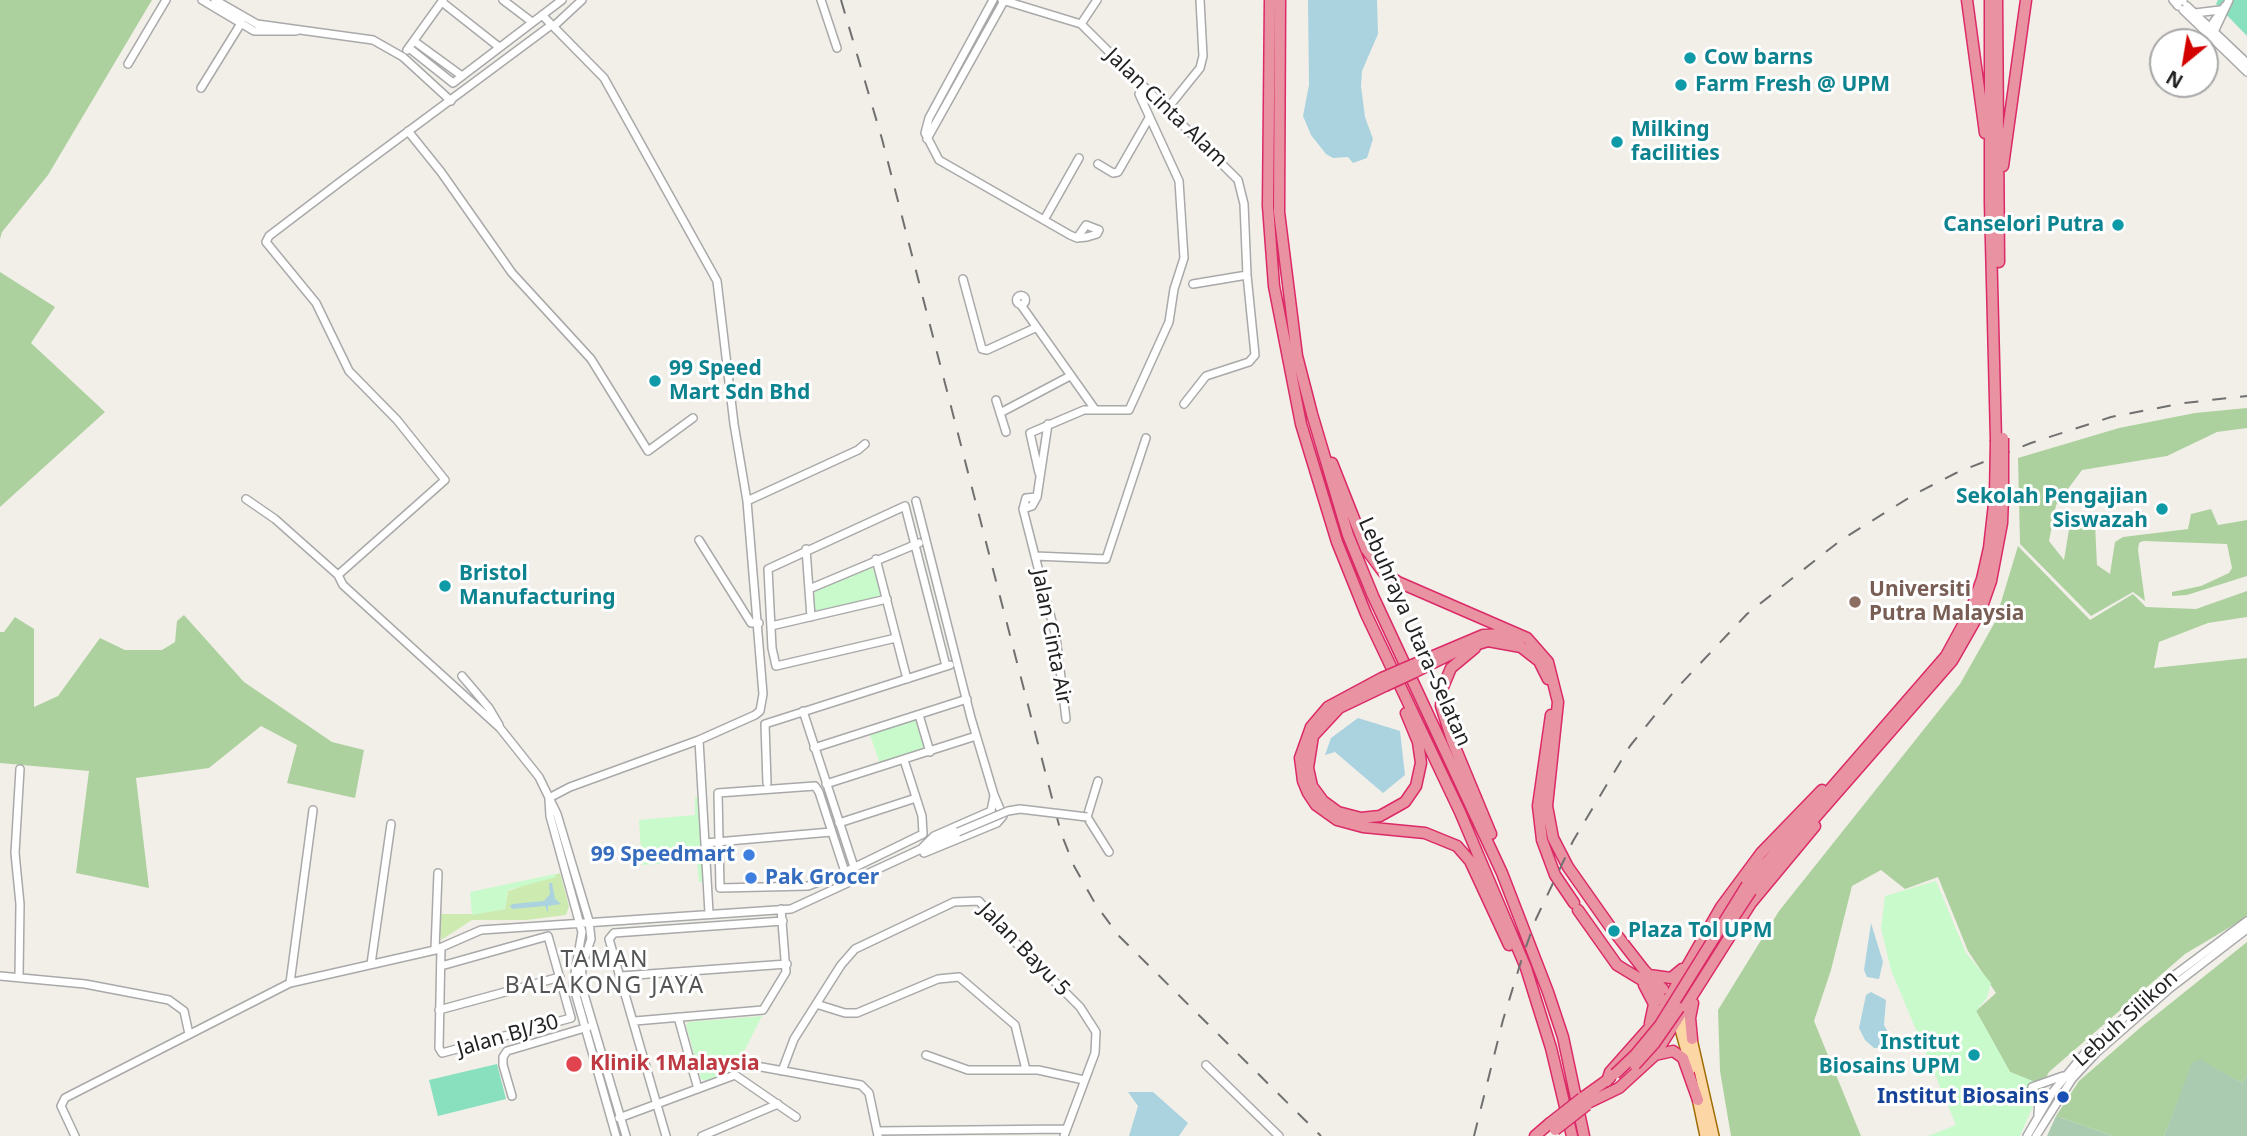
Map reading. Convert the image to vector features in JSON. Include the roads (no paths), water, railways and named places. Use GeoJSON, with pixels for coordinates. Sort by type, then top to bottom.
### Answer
{"type":"FeatureCollection","features":[{"type":"Feature","properties":{"kind":"highway","name":"Lebuhraya Utara–Selatan"},"geometry":{"type":"LineString","coordinates":[[1270,0],[1268,206],[1274,286],[1301,424],[1337,542],[1366,614],[1460,813],[1526,968],[1549,1041],[1572,1136]]}},
{"type":"Feature","properties":{"kind":"highway","name":"Lebuhraya Utara–Selatan"},"geometry":{"type":"LineString","coordinates":[[1280,0],[1279,212],[1294,339],[1312,414],[1348,535],[1373,596],[1502,873],[1563,1037],[1584,1136]]}},
{"type":"Feature","properties":{"kind":"highway"},"geometry":{"type":"LineString","coordinates":[[1967,0],[1987,147],[1999,439]]}},
{"type":"Feature","properties":{"kind":"highway"},"geometry":{"type":"LineString","coordinates":[[1990,0],[1990,203]]}},
{"type":"Feature","properties":{"kind":"highway"},"geometry":{"type":"LineString","coordinates":[[1749,888],[1940,678],[1967,636],[1991,581],[1998,549],[1999,496],[1997,0]]}},
{"type":"Feature","properties":{"kind":"highway"},"geometry":{"type":"LineString","coordinates":[[1998,189],[2026,0]]}},
{"type":"Feature","properties":{"kind":"highway"},"geometry":{"type":"LineString","coordinates":[[1312,414],[1366,549],[1383,572],[1398,582],[1527,638],[1541,652],[1553,673],[1557,691],[1547,806],[1553,838],[1568,867],[1644,977],[1654,1004],[1647,1033]]}},
{"type":"Feature","properties":{"kind":"highway"},"geometry":{"type":"LineString","coordinates":[[1535,1136],[1551,1130],[1641,1059],[1666,1029],[1749,888],[1934,673],[1959,634],[1982,579],[1999,496]]}},
{"type":"Feature","properties":{"kind":"highway"},"geometry":{"type":"LineString","coordinates":[[1366,614],[1367,626],[1418,742],[1421,763],[1416,786],[1398,808],[1371,818],[1349,816],[1330,807],[1312,786],[1307,768],[1309,747],[1319,727],[1339,708],[1383,682]]}},
{"type":"Feature","properties":{"kind":"highway"},"geometry":{"type":"LineString","coordinates":[[1526,968],[1514,956],[1470,861],[1457,846],[1425,833],[1363,827],[1337,820],[1316,805],[1308,793],[1303,781],[1300,758],[1311,727],[1328,707],[1468,639],[1494,633],[1516,638],[1541,652]]}},
{"type":"Feature","properties":{"kind":"highway"},"geometry":{"type":"LineString","coordinates":[[1413,668],[1471,645],[1495,641],[1513,644],[1531,654],[1548,678],[1552,709],[1538,806],[1542,839],[1555,875],[1617,965],[1644,977],[1668,1000],[1680,1018]]}},
{"type":"Feature","properties":{"kind":"highway"},"geometry":{"type":"LineString","coordinates":[[1495,641],[1468,652],[1456,662],[1446,678],[1441,697],[1444,720],[1501,859],[1502,873]]}},
{"type":"Feature","properties":{"kind":"highway"},"geometry":{"type":"LineString","coordinates":[[1587,1102],[1606,1081],[1610,1072],[1647,1033],[1721,907],[1761,853],[1852,760],[1864,753]]}},
{"type":"Feature","properties":{"kind":"highway"},"geometry":{"type":"LineString","coordinates":[[1587,1102],[1619,1088],[1654,1056],[1751,903],[1834,804],[1837,794]]}},
{"type":"Feature","properties":{"kind":"highway"},"geometry":{"type":"LineString","coordinates":[[1644,977],[1666,978],[1676,975],[1699,943]]}},
{"type":"Feature","properties":{"kind":"highway"},"geometry":{"type":"LineString","coordinates":[[1678,982],[1677,994],[1680,998],[1694,996]]}},
{"type":"Feature","properties":{"kind":"highway"},"geometry":{"type":"LineString","coordinates":[[1692,1039],[1690,1018],[1694,996]]}},
{"type":"Feature","properties":{"kind":"highway"},"geometry":{"type":"LineString","coordinates":[[1654,1056],[1673,1052],[1683,1058],[1698,1100]]}},
{"type":"Feature","properties":{"kind":"highway"},"geometry":{"type":"LineString","coordinates":[[1606,1081],[1617,1077]]}},
{"type":"Feature","properties":{"kind":"main road"},"geometry":{"type":"LineString","coordinates":[[1680,1018],[1692,1039],[1714,1136]]}},
{"type":"Feature","properties":{"kind":"main road"},"geometry":{"type":"LineString","coordinates":[[1680,1018],[1705,1136]]}},
{"type":"Feature","properties":{"kind":"street"},"geometry":{"type":"LineString","coordinates":[[128,64],[166,0]]}},
{"type":"Feature","properties":{"kind":"street"},"geometry":{"type":"LineString","coordinates":[[202,0],[254,31],[285,33],[300,30]]}},
{"type":"Feature","properties":{"kind":"street"},"geometry":{"type":"LineString","coordinates":[[503,0],[533,22]]}},
{"type":"Feature","properties":{"kind":"street"},"geometry":{"type":"LineString","coordinates":[[409,48],[453,83],[562,0]]}},
{"type":"Feature","properties":{"kind":"street"},"geometry":{"type":"LineString","coordinates":[[338,575],[445,480],[397,420],[349,371],[316,303],[266,243],[269,236],[552,26],[582,0]]}},
{"type":"Feature","properties":{"kind":"street"},"geometry":{"type":"LineString","coordinates":[[821,0],[837,48]]}},
{"type":"Feature","properties":{"kind":"street"},"geometry":{"type":"LineString","coordinates":[[993,0],[933,120],[927,138],[939,160],[1077,238]]}},
{"type":"Feature","properties":{"kind":"street"},"geometry":{"type":"LineString","coordinates":[[933,120],[1003,0]]}},
{"type":"Feature","properties":{"kind":"street","name":"Jalan Cinta Alam"},"geometry":{"type":"LineString","coordinates":[[1003,0],[1081,24],[1238,180],[1244,204],[1254,360],[1206,376],[1184,404]]}},
{"type":"Feature","properties":{"kind":"street"},"geometry":{"type":"LineString","coordinates":[[1081,24],[1097,0]]}},
{"type":"Feature","properties":{"kind":"street"},"geometry":{"type":"LineString","coordinates":[[1167,109],[1194,79],[1200,68],[1203,56],[1200,0]]}},
{"type":"Feature","properties":{"kind":"street"},"geometry":{"type":"LineString","coordinates":[[403,57],[442,1],[499,47]]}},
{"type":"Feature","properties":{"kind":"street"},"geometry":{"type":"LineString","coordinates":[[201,88],[240,25],[240,20],[221,2]]}},
{"type":"Feature","properties":{"kind":"street"},"geometry":{"type":"LineString","coordinates":[[221,2],[257,24],[373,40],[403,57],[452,101]]}},
{"type":"Feature","properties":{"kind":"street"},"geometry":{"type":"LineString","coordinates":[[2180,3],[2195,13],[2207,28]]}},
{"type":"Feature","properties":{"kind":"street"},"geometry":{"type":"LineString","coordinates":[[2180,3],[2206,28]]}},
{"type":"Feature","properties":{"kind":"street"},"geometry":{"type":"LineString","coordinates":[[2195,13],[2225,7]]}},
{"type":"Feature","properties":{"kind":"street"},"geometry":{"type":"LineString","coordinates":[[2212,28],[2225,7]]}},
{"type":"Feature","properties":{"kind":"street"},"geometry":{"type":"LineString","coordinates":[[2225,7],[2222,27],[2226,43]]}},
{"type":"Feature","properties":{"kind":"street"},"geometry":{"type":"LineString","coordinates":[[542,15],[604,78],[712,267],[717,281],[734,424],[747,501],[763,694],[760,711],[699,740],[570,787],[549,798]]}},
{"type":"Feature","properties":{"kind":"street"},"geometry":{"type":"LineString","coordinates":[[2219,38],[2247,63]]}},
{"type":"Feature","properties":{"kind":"street"},"geometry":{"type":"LineString","coordinates":[[414,41],[462,76]]}},
{"type":"Feature","properties":{"kind":"street"},"geometry":{"type":"LineString","coordinates":[[2219,42],[2247,72]]}},
{"type":"Feature","properties":{"kind":"street"},"geometry":{"type":"LineString","coordinates":[[1039,473],[1029,434],[1048,424],[1094,408],[1124,411],[1132,406],[1169,322],[1174,289],[1184,258],[1179,181],[1139,94],[1144,88]]}},
{"type":"Feature","properties":{"kind":"street"},"geometry":{"type":"LineString","coordinates":[[1098,164],[1114,173],[1118,172],[1149,118]]}},
{"type":"Feature","properties":{"kind":"street"},"geometry":{"type":"LineString","coordinates":[[408,131],[441,172],[512,274],[591,359],[648,451],[693,418]]}},
{"type":"Feature","properties":{"kind":"street"},"geometry":{"type":"LineString","coordinates":[[1044,220],[1079,158]]}},
{"type":"Feature","properties":{"kind":"street"},"geometry":{"type":"LineString","coordinates":[[1193,284],[1247,275]]}},
{"type":"Feature","properties":{"kind":"street"},"geometry":{"type":"LineString","coordinates":[[963,279],[982,349],[987,351],[1035,328]]}},
{"type":"Feature","properties":{"kind":"street"},"geometry":{"type":"LineString","coordinates":[[1021,305],[1094,408]]}},
{"type":"Feature","properties":{"kind":"street"},"geometry":{"type":"LineString","coordinates":[[1000,413],[1070,376]]}},
{"type":"Feature","properties":{"kind":"street"},"geometry":{"type":"LineString","coordinates":[[996,400],[1006,432]]}},
{"type":"Feature","properties":{"kind":"street"},"geometry":{"type":"LineString","coordinates":[[1039,473],[1048,424]]}},
{"type":"Feature","properties":{"kind":"street"},"geometry":{"type":"LineString","coordinates":[[1035,556],[1107,559],[1146,438]]}},
{"type":"Feature","properties":{"kind":"street"},"geometry":{"type":"LineString","coordinates":[[747,501],[858,450],[865,444]]}},
{"type":"Feature","properties":{"kind":"street","name":"Jalan Cinta Air"},"geometry":{"type":"LineString","coordinates":[[1039,473],[1037,497],[1032,506],[1023,509],[1056,637],[1066,719]]}},
{"type":"Feature","properties":{"kind":"street"},"geometry":{"type":"LineString","coordinates":[[246,499],[275,519],[338,575],[343,585],[500,728],[532,766],[549,798],[589,921],[591,939],[582,966],[581,984],[625,1133]]}},
{"type":"Feature","properties":{"kind":"street"},"geometry":{"type":"LineString","coordinates":[[907,856],[939,847],[1002,820],[1001,809],[993,795],[976,736],[916,501]]}},
{"type":"Feature","properties":{"kind":"street"},"geometry":{"type":"LineString","coordinates":[[896,638],[776,666],[767,573],[771,566],[900,505],[907,509],[946,666]]}},
{"type":"Feature","properties":{"kind":"street"},"geometry":{"type":"LineString","coordinates":[[699,540],[751,623],[759,623]]}},
{"type":"Feature","properties":{"kind":"street"},"geometry":{"type":"LineString","coordinates":[[809,589],[915,543],[926,542]]}},
{"type":"Feature","properties":{"kind":"street"},"geometry":{"type":"LineString","coordinates":[[806,549],[811,617]]}},
{"type":"Feature","properties":{"kind":"street"},"geometry":{"type":"LineString","coordinates":[[876,559],[907,678]]}},
{"type":"Feature","properties":{"kind":"street"},"geometry":{"type":"LineString","coordinates":[[771,626],[887,599]]}},
{"type":"Feature","properties":{"kind":"street"},"geometry":{"type":"LineString","coordinates":[[767,783],[765,724],[957,663]]}},
{"type":"Feature","properties":{"kind":"street"},"geometry":{"type":"LineString","coordinates":[[462,676],[489,708],[500,728]]}},
{"type":"Feature","properties":{"kind":"street"},"geometry":{"type":"LineString","coordinates":[[814,748],[967,699]]}},
{"type":"Feature","properties":{"kind":"street"},"geometry":{"type":"LineString","coordinates":[[803,711],[853,868],[859,878]]}},
{"type":"Feature","properties":{"kind":"street"},"geometry":{"type":"LineString","coordinates":[[919,715],[930,752]]}},
{"type":"Feature","properties":{"kind":"street"},"geometry":{"type":"LineString","coordinates":[[826,785],[976,736]]}},
{"type":"Feature","properties":{"kind":"street"},"geometry":{"type":"LineString","coordinates":[[699,740],[709,914]]}},
{"type":"Feature","properties":{"kind":"street"},"geometry":{"type":"LineString","coordinates":[[849,882],[845,872],[815,786],[718,793],[718,841],[723,890],[800,887],[845,872],[923,834],[924,829],[904,760]]}},
{"type":"Feature","properties":{"kind":"street"},"geometry":{"type":"LineString","coordinates":[[19,769],[15,853],[20,904],[19,977]]}},
{"type":"Feature","properties":{"kind":"street"},"geometry":{"type":"LineString","coordinates":[[1098,781],[1087,817],[1109,852]]}},
{"type":"Feature","properties":{"kind":"street"},"geometry":{"type":"LineString","coordinates":[[922,849],[934,836],[991,811],[993,795]]}},
{"type":"Feature","properties":{"kind":"street"},"geometry":{"type":"LineString","coordinates":[[549,798],[550,816],[580,921],[582,942],[574,966],[573,985],[616,1136]]}},
{"type":"Feature","properties":{"kind":"street"},"geometry":{"type":"LineString","coordinates":[[839,823],[916,798]]}},
{"type":"Feature","properties":{"kind":"street"},"geometry":{"type":"LineString","coordinates":[[75,1136],[61,1106],[65,1098],[290,983],[438,949],[481,930],[580,921],[790,909],[1008,811],[1020,809],[1087,817]]}},
{"type":"Feature","properties":{"kind":"street"},"geometry":{"type":"LineString","coordinates":[[290,983],[313,810]]}},
{"type":"Feature","properties":{"kind":"street"},"geometry":{"type":"LineString","coordinates":[[371,964],[391,824]]}},
{"type":"Feature","properties":{"kind":"street"},"geometry":{"type":"LineString","coordinates":[[705,843],[831,832]]}},
{"type":"Feature","properties":{"kind":"street"},"geometry":{"type":"LineString","coordinates":[[438,873],[438,949],[441,966],[439,1010],[560,977],[548,936],[441,966]]}},
{"type":"Feature","properties":{"kind":"street","name":"Jalan Bayu 5"},"geometry":{"type":"LineString","coordinates":[[782,1071],[787,1052],[816,1004],[855,949],[954,902],[979,901],[1089,1020],[1096,1032],[1096,1044],[1064,1133]]}},
{"type":"Feature","properties":{"kind":"street"},"geometry":{"type":"LineString","coordinates":[[635,1021],[763,1010],[786,972],[781,909]]}},
{"type":"Feature","properties":{"kind":"street"},"geometry":{"type":"LineString","coordinates":[[666,1136],[635,1021],[609,939],[614,933],[783,921]]}},
{"type":"Feature","properties":{"kind":"street","name":"Lebuh Silikon"},"geometry":{"type":"LineString","coordinates":[[2027,1136],[2038,1114],[2066,1074],[2113,1026],[2164,983],[2247,921]]}},
{"type":"Feature","properties":{"kind":"street","name":"Lebuh Silikon"},"geometry":{"type":"LineString","coordinates":[[2036,1136],[2065,1088],[2096,1053],[2169,989],[2247,929]]}},
{"type":"Feature","properties":{"kind":"street"},"geometry":{"type":"LineString","coordinates":[[621,976],[787,964]]}},
{"type":"Feature","properties":{"kind":"street"},"geometry":{"type":"LineString","coordinates":[[0,976],[85,984],[169,1000],[184,1011],[189,1034]]}},
{"type":"Feature","properties":{"kind":"street"},"geometry":{"type":"LineString","coordinates":[[816,1004],[845,1013],[857,1013],[937,979],[959,976],[1015,1025],[1026,1070]]}},
{"type":"Feature","properties":{"kind":"street","name":"Jalan BJ/30"},"geometry":{"type":"LineString","coordinates":[[439,1010],[439,1048],[445,1054],[571,1018],[560,977]]}},
{"type":"Feature","properties":{"kind":"street"},"geometry":{"type":"LineString","coordinates":[[678,1017],[698,1088]]}},
{"type":"Feature","properties":{"kind":"street"},"geometry":{"type":"LineString","coordinates":[[512,1096],[503,1065],[503,1057],[507,1051],[593,1026]]}},
{"type":"Feature","properties":{"kind":"street"},"geometry":{"type":"LineString","coordinates":[[926,1055],[968,1070],[1026,1070],[1084,1080]]}},
{"type":"Feature","properties":{"kind":"street"},"geometry":{"type":"LineString","coordinates":[[745,1065],[865,1088],[878,1133],[1064,1133]]}},
{"type":"Feature","properties":{"kind":"street"},"geometry":{"type":"LineString","coordinates":[[1206,1065],[1279,1136]]}},
{"type":"Feature","properties":{"kind":"street"},"geometry":{"type":"LineString","coordinates":[[2038,1114],[2039,1099],[2032,1087],[2066,1074]]}},
{"type":"Feature","properties":{"kind":"street"},"geometry":{"type":"LineString","coordinates":[[612,1121],[735,1075],[796,1117]]}},
{"type":"Feature","properties":{"kind":"street"},"geometry":{"type":"LineString","coordinates":[[702,1136],[778,1104]]}},
{"type":"Feature","properties":{"kind":"street"},"geometry":{"type":"LineString","coordinates":[[617,1105],[633,1113]]}},
{"type":"Feature","properties":{"kind":"street"},"geometry":{"type":"LineString","coordinates":[[625,1133],[633,1113]]}},
{"type":"Feature","properties":{"kind":"water"},"geometry":{"type":"Polygon","coordinates":[[[1308,0],[1377,0],[1378,34],[1362,71],[1361,86],[1365,117],[1373,139],[1367,158],[1353,163],[1348,157],[1333,158],[1326,154],[1311,135],[1303,116],[1309,85],[1308,0]]]}},
{"type":"Feature","properties":{"kind":"water"},"geometry":{"type":"Polygon","coordinates":[[[1358,718],[1400,731],[1405,775],[1383,793],[1335,752],[1325,755],[1331,738],[1358,718]]]}},
{"type":"Feature","properties":{"kind":"water"},"geometry":{"type":"Polygon","coordinates":[[[549,883],[552,883],[555,899],[561,904],[548,906],[548,913],[545,906],[512,909],[510,906],[544,901],[550,894],[549,883]]]}},
{"type":"Feature","properties":{"kind":"water"},"geometry":{"type":"Polygon","coordinates":[[[1871,923],[1883,962],[1879,979],[1867,977],[1864,970],[1871,923]]]}},
{"type":"Feature","properties":{"kind":"water"},"geometry":{"type":"Polygon","coordinates":[[[1871,992],[1886,1000],[1884,1025],[1893,1045],[1886,1048],[1874,1048],[1865,1040],[1859,1028],[1866,995],[1871,992]]]}},
{"type":"Feature","properties":{"kind":"water"},"geometry":{"type":"Polygon","coordinates":[[[1128,1092],[1153,1092],[1188,1123],[1179,1136],[1129,1136],[1138,1106],[1128,1092]]]}},
{"type":"Feature","properties":{"kind":"railway"},"geometry":{"type":"LineString","coordinates":[[841,0],[882,139],[1061,833],[1074,866],[1096,905],[1119,936],[1321,1136]]}},
{"type":"Feature","properties":{"kind":"railway"},"geometry":{"type":"LineString","coordinates":[[1474,1136],[1503,1020],[1523,955],[1536,919],[1573,841],[1630,746],[1676,689],[1747,614],[1841,540],[1915,494],[1956,473],[2031,443],[2111,417],[2184,403],[2247,396]]}},
{"type":"Feature","properties":{"kind":"place","name":"Cow barns"},"geometry":{"type":"Point","coordinates":[1690,58]}},
{"type":"Feature","properties":{"kind":"place","name":"Farm Fresh @ UPM"},"geometry":{"type":"Point","coordinates":[1681,85]}},
{"type":"Feature","properties":{"kind":"place","name":"Milking facilities"},"geometry":{"type":"Point","coordinates":[1617,142]}},
{"type":"Feature","properties":{"kind":"place","name":"Canselori Putra"},"geometry":{"type":"Point","coordinates":[2118,225]}},
{"type":"Feature","properties":{"kind":"place","name":"99 Speed Mart Sdn Bhd"},"geometry":{"type":"Point","coordinates":[655,381]}},
{"type":"Feature","properties":{"kind":"place","name":"Sekolah Pengajian Siswazah"},"geometry":{"type":"Point","coordinates":[2162,509]}},
{"type":"Feature","properties":{"kind":"place","name":"Bristol Manufacturing"},"geometry":{"type":"Point","coordinates":[445,586]}},
{"type":"Feature","properties":{"kind":"place","name":"Universiti Putra Malaysia"},"geometry":{"type":"Point","coordinates":[1855,602]}},
{"type":"Feature","properties":{"kind":"place","name":"99 Speedmart"},"geometry":{"type":"Point","coordinates":[749,855]}},
{"type":"Feature","properties":{"kind":"place","name":"Pak Grocer"},"geometry":{"type":"Point","coordinates":[751,878]}},
{"type":"Feature","properties":{"kind":"place","name":"Plaza Tol UPM"},"geometry":{"type":"Point","coordinates":[1614,931]}},
{"type":"Feature","properties":{"kind":"place","name":"Institut Biosains UPM"},"geometry":{"type":"Point","coordinates":[1974,1055]}},
{"type":"Feature","properties":{"kind":"place","name":"Klinik 1Malaysia"},"geometry":{"type":"Point","coordinates":[574,1064]}},
{"type":"Feature","properties":{"kind":"place","name":"Institut Biosains"},"geometry":{"type":"Point","coordinates":[2063,1097]}},
{"type":"Feature","properties":{"kind":"district","name":"TAMAN BALAKONG JAYA"},"geometry":{"type":"Point","coordinates":[605,973]}}]}
